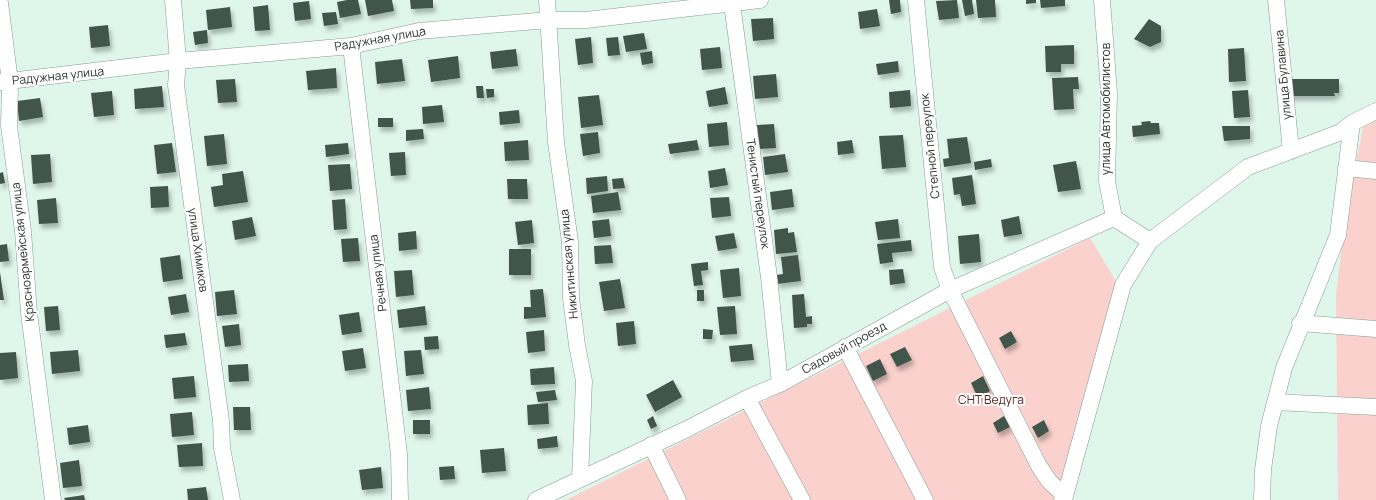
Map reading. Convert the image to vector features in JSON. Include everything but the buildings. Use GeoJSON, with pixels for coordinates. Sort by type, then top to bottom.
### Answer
{"type":"FeatureCollection","features":[{"type":"Feature","properties":{"kind":"street","name":"улица Химиков"},"geometry":{"type":"LineString","coordinates":[[173,0],[178,61],[176,85],[221,421],[222,448],[232,500]]}},
{"type":"Feature","properties":{"kind":"street","name":"Никитинская улица"},"geometry":{"type":"LineString","coordinates":[[547,0],[556,142],[570,242],[571,298],[577,345],[584,381],[580,479]]}},
{"type":"Feature","properties":{"kind":"street","name":"Радужная улица"},"geometry":{"type":"LineString","coordinates":[[5,82],[178,61],[352,46],[419,31],[548,20],[586,20],[760,0]]}},
{"type":"Feature","properties":{"kind":"street","name":"Степной переулок"},"geometry":{"type":"LineString","coordinates":[[916,0],[942,267],[950,290],[1039,466],[1048,481],[1063,498]]}},
{"type":"Feature","properties":{"kind":"street","name":"улица Автомобилистов"},"geometry":{"type":"LineString","coordinates":[[1102,0],[1109,93],[1106,181],[1114,218]]}},
{"type":"Feature","properties":{"kind":"street","name":"улица Булавина"},"geometry":{"type":"LineString","coordinates":[[1276,0],[1291,151]]}},
{"type":"Feature","properties":{"kind":"street","name":"Красноармейская улица"},"geometry":{"type":"LineString","coordinates":[[0,3],[9,126],[23,231],[29,313],[53,500]]}},
{"type":"Feature","properties":{"kind":"street","name":"Тенистый переулок"},"geometry":{"type":"LineString","coordinates":[[732,4],[769,277],[780,384]]}},
{"type":"Feature","properties":{"kind":"street","name":"Речная улица"},"geometry":{"type":"LineString","coordinates":[[352,46],[399,454],[400,500]]}},
{"type":"Feature","properties":{"kind":"street"},"geometry":{"type":"LineString","coordinates":[[1063,498],[1123,286],[1150,241],[1248,167],[1341,132],[1352,123],[1376,111]]}},
{"type":"Feature","properties":{"kind":"street"},"geometry":{"type":"LineString","coordinates":[[1262,500],[1263,470],[1269,426],[1284,368],[1300,323],[1338,235],[1352,123]]}},
{"type":"Feature","properties":{"kind":"street"},"geometry":{"type":"LineString","coordinates":[[1346,168],[1376,170]]}},
{"type":"Feature","properties":{"kind":"street","name":"Садовый проезд"},"geometry":{"type":"LineString","coordinates":[[543,498],[651,445],[686,430],[747,398],[780,384],[950,290],[1114,218]]}},
{"type":"Feature","properties":{"kind":"street"},"geometry":{"type":"LineString","coordinates":[[1114,218],[1150,241]]}},
{"type":"Feature","properties":{"kind":"street"},"geometry":{"type":"LineString","coordinates":[[1300,323],[1376,329]]}},
{"type":"Feature","properties":{"kind":"street"},"geometry":{"type":"LineString","coordinates":[[845,347],[925,500]]}},
{"type":"Feature","properties":{"kind":"street"},"geometry":{"type":"LineString","coordinates":[[747,398],[802,500]]}},
{"type":"Feature","properties":{"kind":"street"},"geometry":{"type":"LineString","coordinates":[[1275,402],[1376,407]]}},
{"type":"Feature","properties":{"kind":"street"},"geometry":{"type":"LineString","coordinates":[[651,445],[678,500]]}},
{"type":"Feature","properties":{"kind":"green space"},"geometry":{"type":"Polygon","coordinates":[[[1376,121],[1376,500],[1338,500],[1336,295],[1344,229],[1363,127],[1376,121]]]}},
{"type":"Feature","properties":{"kind":"green space","name":"СНТ Ведуга"},"geometry":{"type":"Polygon","coordinates":[[[1090,238],[1117,283],[1062,500],[566,500],[1090,238]]]}}]}
